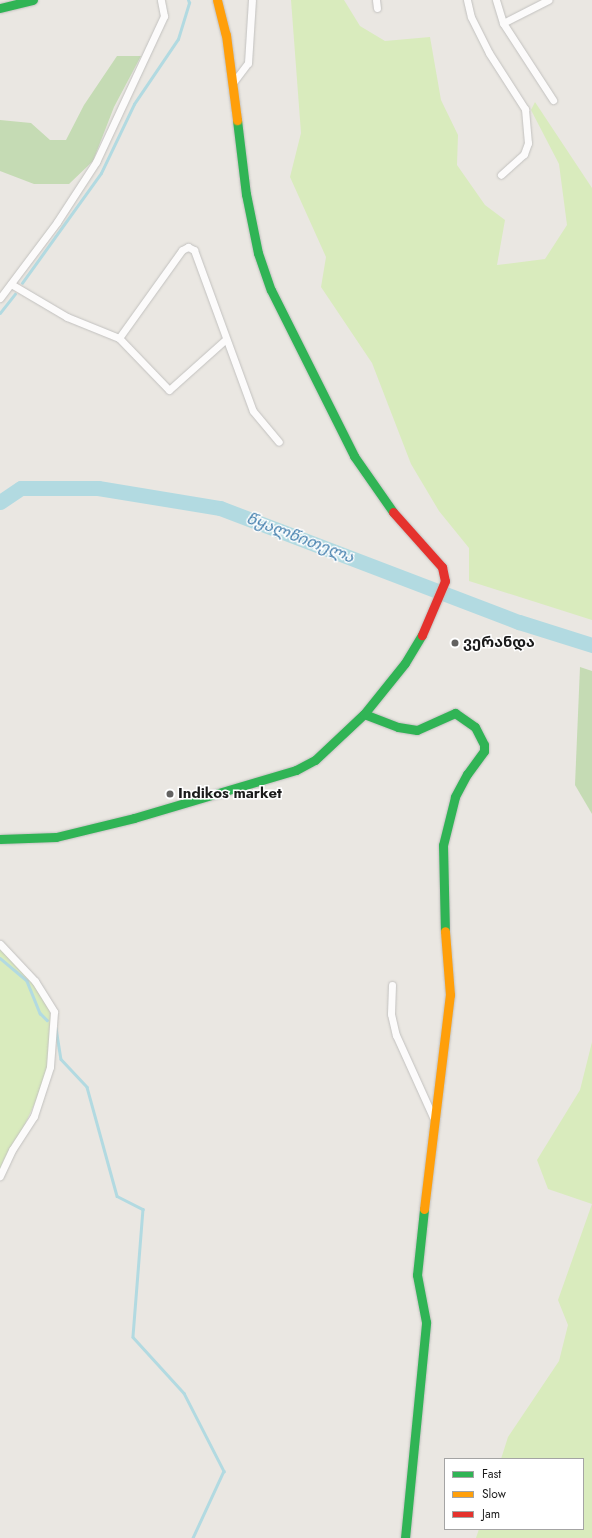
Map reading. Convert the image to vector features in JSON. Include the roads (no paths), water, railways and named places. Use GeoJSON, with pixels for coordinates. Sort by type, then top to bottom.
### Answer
{"type":"FeatureCollection","features":[{"type":"Feature","properties":{"kind":"main road"},"geometry":{"type":"LineString","coordinates":[[0,8],[33,0]]}},
{"type":"Feature","properties":{"kind":"main road"},"geometry":{"type":"LineString","coordinates":[[0,839],[56,837],[134,818],[296,770],[315,760],[364,714],[405,663],[429,621],[445,582],[442,567],[394,514],[354,456],[271,290],[252,229],[226,35],[217,0]]}},
{"type":"Feature","properties":{"kind":"main road"},"geometry":{"type":"LineString","coordinates":[[364,714],[398,727],[417,730],[455,713],[475,727],[484,745],[484,751],[467,774],[455,797],[444,840],[444,916],[450,995],[433,1117],[417,1275],[426,1322],[416,1448],[405,1538]]}},
{"type":"Feature","properties":{"kind":"street"},"geometry":{"type":"LineString","coordinates":[[0,298],[57,222],[96,162],[164,16],[161,0]]}},
{"type":"Feature","properties":{"kind":"street"},"geometry":{"type":"LineString","coordinates":[[232,84],[248,63],[252,0]]}},
{"type":"Feature","properties":{"kind":"street"},"geometry":{"type":"LineString","coordinates":[[376,0],[377,8]]}},
{"type":"Feature","properties":{"kind":"street"},"geometry":{"type":"LineString","coordinates":[[467,0],[471,17],[489,53],[525,109],[528,142],[524,154],[501,175]]}},
{"type":"Feature","properties":{"kind":"street"},"geometry":{"type":"LineString","coordinates":[[496,0],[503,23],[553,100]]}},
{"type":"Feature","properties":{"kind":"street"},"geometry":{"type":"LineString","coordinates":[[503,23],[548,0]]}},
{"type":"Feature","properties":{"kind":"street"},"geometry":{"type":"LineString","coordinates":[[119,338],[182,250],[188,247],[194,250],[225,340],[253,411],[279,442]]}},
{"type":"Feature","properties":{"kind":"street"},"geometry":{"type":"LineString","coordinates":[[11,284],[67,317],[119,338],[169,390],[225,340]]}},
{"type":"Feature","properties":{"kind":"street"},"geometry":{"type":"LineString","coordinates":[[0,944],[35,981],[54,1012],[50,1068],[34,1116],[12,1150],[0,1176]]}},
{"type":"Feature","properties":{"kind":"street"},"geometry":{"type":"LineString","coordinates":[[392,985],[391,1014],[396,1035],[433,1117]]}},
{"type":"Feature","properties":{"kind":"waterway"},"geometry":{"type":"LineString","coordinates":[[22,283],[101,173],[134,104],[178,39],[189,3],[188,0]]}},
{"type":"Feature","properties":{"kind":"waterway"},"geometry":{"type":"LineString","coordinates":[[0,313],[15,294]]}},
{"type":"Feature","properties":{"kind":"waterway","name":"წყალწითელა"},"geometry":{"type":"LineString","coordinates":[[0,502],[21,488],[98,488],[220,508],[519,622],[592,645]]}},
{"type":"Feature","properties":{"kind":"waterway"},"geometry":{"type":"LineString","coordinates":[[0,958],[27,981],[40,1013],[47,1020]]}},
{"type":"Feature","properties":{"kind":"waterway"},"geometry":{"type":"LineString","coordinates":[[56,1028],[61,1059],[87,1087],[117,1196],[143,1209],[133,1337],[184,1393],[224,1471],[193,1538]]}},
{"type":"Feature","properties":{"kind":"place","name":"ვერანდა"},"geometry":{"type":"Point","coordinates":[455,643]}},
{"type":"Feature","properties":{"kind":"place","name":"Indikos market"},"geometry":{"type":"Point","coordinates":[170,794]}}]}
